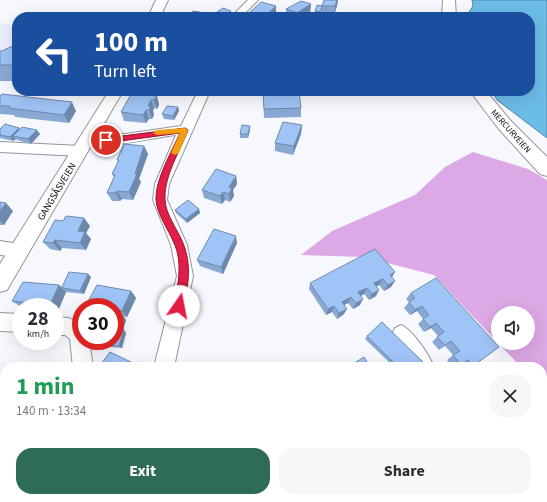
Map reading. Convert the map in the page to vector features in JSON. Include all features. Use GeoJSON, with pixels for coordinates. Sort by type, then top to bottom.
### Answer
{"type":"FeatureCollection","features":[{"type":"Feature","properties":{"kind":"main road"},"geometry":{"type":"LineString","coordinates":[[449,0],[449,12]]}},
{"type":"Feature","properties":{"kind":"main road","name":"MERCURVEIEN"},"geometry":{"type":"LineString","coordinates":[[482,96],[504,124],[547,169]]}},
{"type":"Feature","properties":{"kind":"street"},"geometry":{"type":"LineString","coordinates":[[156,12],[162,0]]}},
{"type":"Feature","properties":{"kind":"street"},"geometry":{"type":"LineString","coordinates":[[241,12],[253,0]]}},
{"type":"Feature","properties":{"kind":"street","name":"GANGSÅSVEIEN"},"geometry":{"type":"LineString","coordinates":[[0,283],[85,145],[113,96]]}},
{"type":"Feature","properties":{"kind":"street"},"geometry":{"type":"LineString","coordinates":[[165,362],[185,276],[179,245],[160,200],[162,184],[202,96]]}},
{"type":"Feature","properties":{"kind":"street"},"geometry":{"type":"LineString","coordinates":[[0,147],[13,149],[85,145],[106,140],[185,130]]}},
{"type":"Feature","properties":{"kind":"street"},"geometry":{"type":"LineString","coordinates":[[0,248],[20,250]]}},
{"type":"Feature","properties":{"kind":"street"},"geometry":{"type":"LineString","coordinates":[[0,322],[12,323]]}},
{"type":"Feature","properties":{"kind":"street"},"geometry":{"type":"LineString","coordinates":[[64,327],[69,327],[79,335],[82,362]]}},
{"type":"Feature","properties":{"kind":"street"},"geometry":{"type":"LineString","coordinates":[[401,334],[423,362]]}},
{"type":"Feature","properties":{"kind":"shaded area"},"geometry":{"type":"Polygon","coordinates":[[[0,23],[12,24],[12,65],[0,66],[0,23]]]}},
{"type":"Feature","properties":{"kind":"shaded area"},"geometry":{"type":"Polygon","coordinates":[[[473,152],[528,169],[547,180],[547,362],[516,362],[505,350],[535,350],[535,306],[491,306],[491,336],[434,275],[364,257],[301,255],[332,231],[415,195],[445,167],[473,152]]]}},
{"type":"Feature","properties":{"kind":"water"},"geometry":{"type":"Polygon","coordinates":[[[472,0],[547,0],[547,138],[497,100],[495,96],[535,96],[535,12],[469,12],[473,6],[472,0]]]}},
{"type":"Feature","properties":{"kind":"building"},"geometry":{"type":"Polygon","coordinates":[[[324,0],[337,0],[335,6],[322,6],[324,0]]]}},
{"type":"Feature","properties":{"kind":"building"},"geometry":{"type":"Polygon","coordinates":[[[301,1],[311,4],[299,12],[286,9],[301,1]]]}},
{"type":"Feature","properties":{"kind":"building"},"geometry":{"type":"Polygon","coordinates":[[[261,2],[276,6],[269,12],[250,12],[261,2]]]}},
{"type":"Feature","properties":{"kind":"building"},"geometry":{"type":"Polygon","coordinates":[[[317,5],[322,6],[321,12],[315,11],[317,5]]]}},
{"type":"Feature","properties":{"kind":"building"},"geometry":{"type":"Polygon","coordinates":[[[223,8],[231,11],[230,12],[217,12],[223,8]]]}},
{"type":"Feature","properties":{"kind":"building"},"geometry":{"type":"Polygon","coordinates":[[[12,46],[12,65],[0,65],[0,51],[12,46]]]}},
{"type":"Feature","properties":{"kind":"building"},"geometry":{"type":"Polygon","coordinates":[[[2,94],[72,102],[64,115],[9,108],[10,106],[0,106],[0,96],[2,94]]]}},
{"type":"Feature","properties":{"kind":"building"},"geometry":{"type":"Polygon","coordinates":[[[130,96],[157,96],[154,100],[151,100],[148,106],[151,106],[149,110],[146,110],[143,115],[121,112],[130,96]]]}},
{"type":"Feature","properties":{"kind":"building"},"geometry":{"type":"Polygon","coordinates":[[[263,96],[300,96],[301,108],[264,109],[263,96]]]}},
{"type":"Feature","properties":{"kind":"building"},"geometry":{"type":"Polygon","coordinates":[[[167,106],[178,107],[173,116],[162,114],[167,106]]]}},
{"type":"Feature","properties":{"kind":"building"},"geometry":{"type":"Polygon","coordinates":[[[283,122],[302,125],[294,146],[275,143],[283,122]]]}},
{"type":"Feature","properties":{"kind":"building"},"geometry":{"type":"Polygon","coordinates":[[[5,124],[19,128],[10,137],[0,135],[0,129],[5,124]]]}},
{"type":"Feature","properties":{"kind":"building"},"geometry":{"type":"Polygon","coordinates":[[[242,125],[250,126],[248,134],[240,134],[242,125]]]}},
{"type":"Feature","properties":{"kind":"building"},"geometry":{"type":"Polygon","coordinates":[[[22,127],[37,130],[28,139],[13,136],[22,127]]]}},
{"type":"Feature","properties":{"kind":"building"},"geometry":{"type":"Polygon","coordinates":[[[124,144],[144,146],[135,174],[137,174],[129,192],[117,191],[116,193],[107,193],[115,175],[112,174],[119,160],[117,160],[124,144]]]}},
{"type":"Feature","properties":{"kind":"building"},"geometry":{"type":"Polygon","coordinates":[[[216,169],[236,176],[229,187],[232,188],[229,194],[223,192],[220,196],[202,190],[216,169]]]}},
{"type":"Feature","properties":{"kind":"building"},"geometry":{"type":"Polygon","coordinates":[[[188,200],[199,209],[186,219],[175,210],[188,200]]]}},
{"type":"Feature","properties":{"kind":"building"},"geometry":{"type":"Polygon","coordinates":[[[0,202],[6,203],[0,211],[0,202]]]}},
{"type":"Feature","properties":{"kind":"building"},"geometry":{"type":"Polygon","coordinates":[[[66,216],[84,218],[78,231],[85,232],[80,243],[55,240],[53,243],[43,242],[55,220],[63,221],[66,216]]]}},
{"type":"Feature","properties":{"kind":"building"},"geometry":{"type":"Polygon","coordinates":[[[214,229],[236,236],[221,267],[197,260],[214,229]]]}},
{"type":"Feature","properties":{"kind":"building"},"geometry":{"type":"Polygon","coordinates":[[[375,249],[395,272],[390,275],[395,281],[388,285],[383,279],[374,283],[379,290],[372,294],[367,288],[358,292],[363,299],[356,303],[351,297],[342,302],[347,309],[339,313],[334,306],[328,309],[310,283],[375,249]]]}},
{"type":"Feature","properties":{"kind":"building"},"geometry":{"type":"Polygon","coordinates":[[[69,272],[88,274],[80,291],[62,287],[69,272]]]}},
{"type":"Feature","properties":{"kind":"building"},"geometry":{"type":"Polygon","coordinates":[[[436,278],[491,338],[491,350],[495,350],[478,362],[470,362],[468,360],[465,362],[459,362],[453,355],[460,351],[451,341],[445,345],[437,337],[444,332],[436,323],[430,327],[423,319],[429,315],[422,306],[415,310],[409,302],[415,298],[411,293],[436,278]]]}},
{"type":"Feature","properties":{"kind":"building"},"geometry":{"type":"Polygon","coordinates":[[[23,282],[59,285],[53,298],[14,298],[23,282]]]}},
{"type":"Feature","properties":{"kind":"building"},"geometry":{"type":"Polygon","coordinates":[[[97,285],[131,291],[124,307],[124,298],[90,298],[97,285]]]}},
{"type":"Feature","properties":{"kind":"building"},"geometry":{"type":"Polygon","coordinates":[[[382,322],[423,362],[393,362],[367,336],[382,322]]]}},
{"type":"Feature","properties":{"kind":"building"},"geometry":{"type":"Polygon","coordinates":[[[110,352],[131,362],[103,362],[110,352]]]}},
{"type":"Feature","properties":{"kind":"building"},"geometry":{"type":"Polygon","coordinates":[[[364,357],[367,362],[356,362],[364,357]]]}},
{"type":"Feature","properties":{"kind":"slow traffic"},"geometry":{"type":"LineString","coordinates":[[157,133],[164,131],[185,130],[175,153]]}},
{"type":"Feature","properties":{"kind":"route"},"geometry":{"type":"LineString","coordinates":[[106,140],[137,137],[164,131],[185,130],[162,184],[160,200],[179,245],[185,276],[179,306]]}}]}
